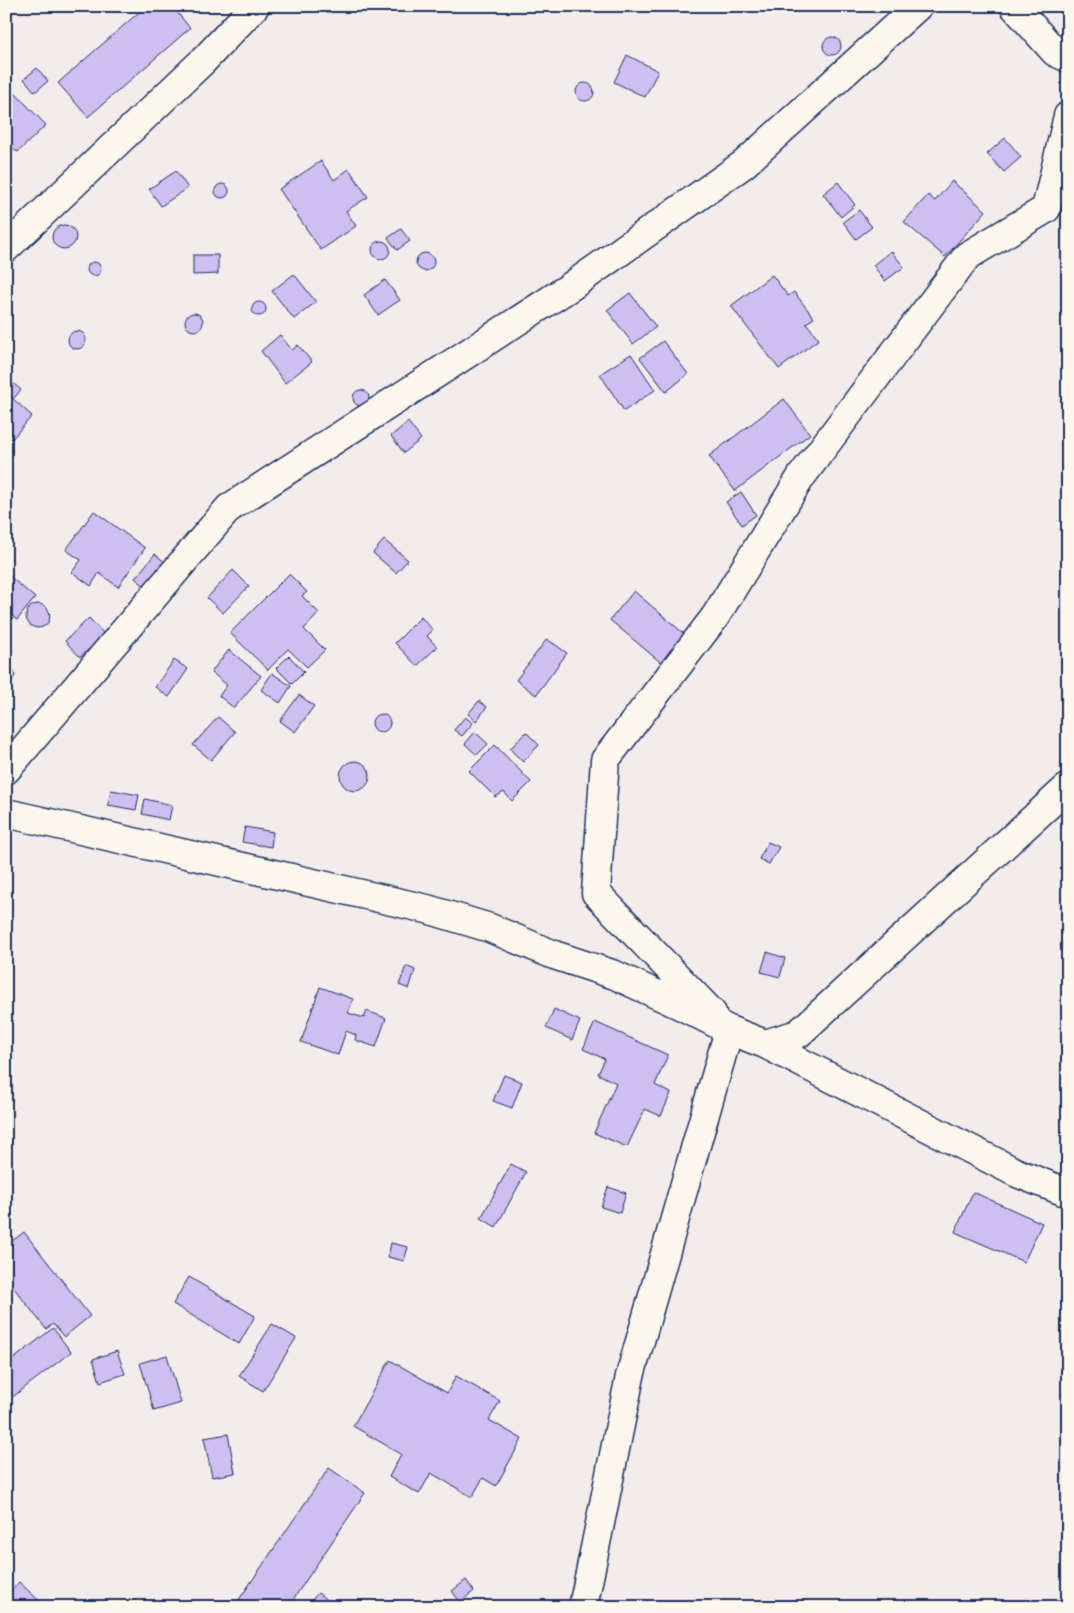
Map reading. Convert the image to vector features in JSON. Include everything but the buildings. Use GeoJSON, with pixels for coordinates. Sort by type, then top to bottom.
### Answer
{"type":"FeatureCollection","features":[{"type":"Feature","properties":{"kind":"street"},"geometry":{"type":"LineString","coordinates":[[6,248],[204,60],[255,6]]}},
{"type":"Feature","properties":{"kind":"street"},"geometry":{"type":"LineString","coordinates":[[6,770],[229,508],[570,287],[744,164],[918,6]]}},
{"type":"Feature","properties":{"kind":"street"},"geometry":{"type":"LineString","coordinates":[[1014,6],[1056,52],[1068,58]]}},
{"type":"Feature","properties":{"kind":"street"},"geometry":{"type":"LineString","coordinates":[[729,1030],[596,893],[604,760],[715,617],[801,477],[967,256],[1046,209],[1068,116]]}},
{"type":"Feature","properties":{"kind":"street"},"geometry":{"type":"LineString","coordinates":[[765,1044],[798,1034],[1068,787]]}},
{"type":"Feature","properties":{"kind":"street"},"geometry":{"type":"LineString","coordinates":[[6,813],[417,907],[490,928],[554,955],[615,975],[729,1030],[765,1044],[1017,1173],[1068,1193]]}},
{"type":"Feature","properties":{"kind":"street"},"geometry":{"type":"LineString","coordinates":[[583,1607],[630,1376],[729,1030]]}}]}
